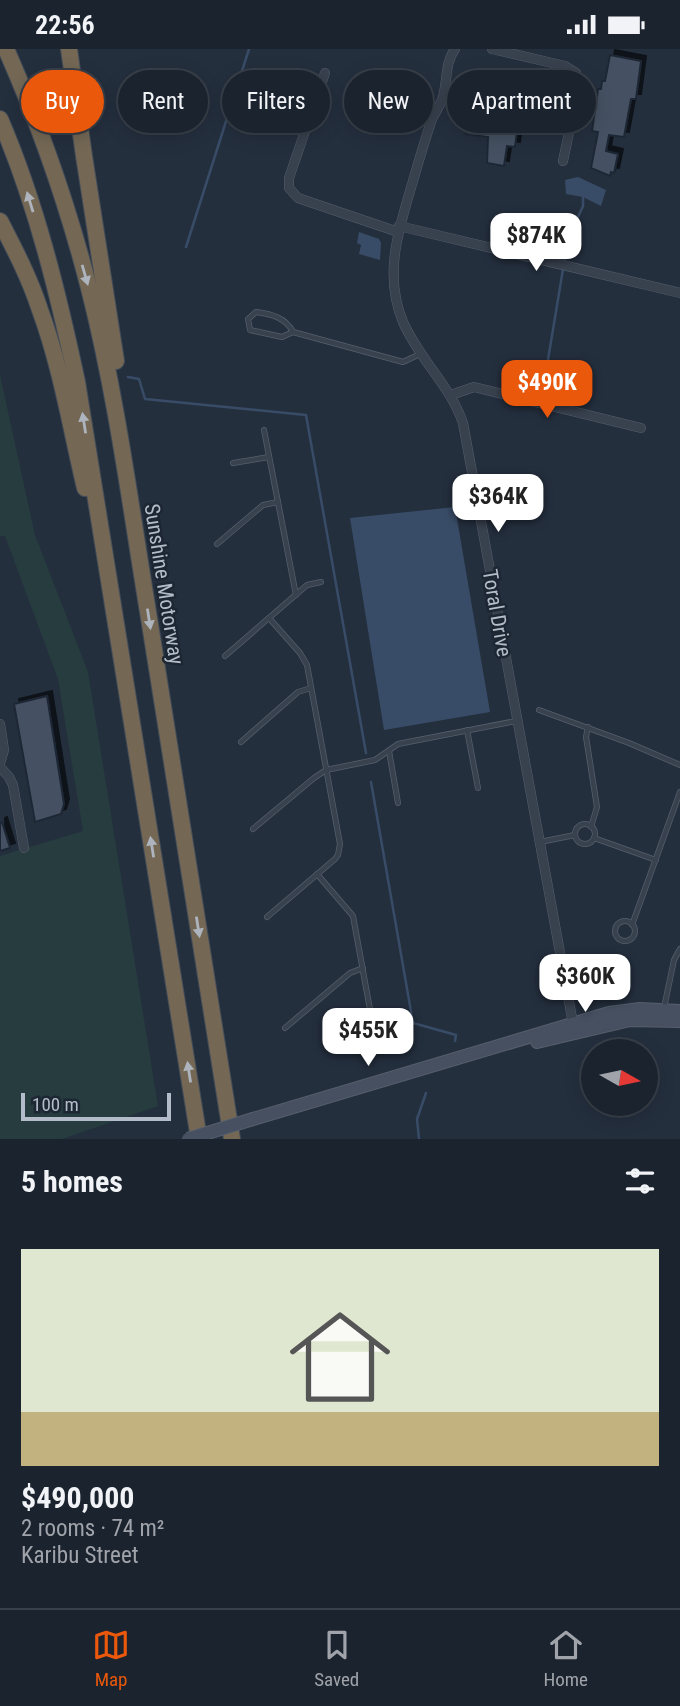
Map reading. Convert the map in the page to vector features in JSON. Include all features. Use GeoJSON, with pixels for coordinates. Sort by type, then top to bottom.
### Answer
{"type":"FeatureCollection","features":[{"type":"Feature","properties":{"kind":"highway","name":"Sunshine Motorway"},"geometry":{"type":"LineString","coordinates":[[6,49],[29,100],[56,173],[90,291],[102,344],[138,551],[232,1139]]}},
{"type":"Feature","properties":{"kind":"highway"},"geometry":{"type":"LineString","coordinates":[[69,49],[117,371],[138,551]]}},
{"type":"Feature","properties":{"kind":"highway"},"geometry":{"type":"LineString","coordinates":[[0,119],[23,180],[61,305],[77,382],[200,1139]]}},
{"type":"Feature","properties":{"kind":"highway"},"geometry":{"type":"LineString","coordinates":[[0,222],[28,278],[50,342],[118,635]]}},
{"type":"Feature","properties":{"kind":"street","name":"Toral Drive"},"geometry":{"type":"LineString","coordinates":[[455,49],[449,61],[444,95],[433,115],[398,229],[393,260],[394,291],[403,321],[421,354],[451,394],[459,410],[574,1029]]}},
{"type":"Feature","properties":{"kind":"street"},"geometry":{"type":"LineString","coordinates":[[492,49],[565,65],[576,73],[579,85],[563,161]]}},
{"type":"Feature","properties":{"kind":"street"},"geometry":{"type":"LineString","coordinates":[[304,133],[289,178],[289,188],[298,198],[398,229],[680,293]]}},
{"type":"Feature","properties":{"kind":"street"},"geometry":{"type":"LineString","coordinates":[[451,394],[469,387],[481,388],[641,428]]}},
{"type":"Feature","properties":{"kind":"street"},"geometry":{"type":"LineString","coordinates":[[0,724],[4,750],[0,765],[13,785],[24,848]]}},
{"type":"Feature","properties":{"kind":"street"},"geometry":{"type":"LineString","coordinates":[[574,1029],[609,1013],[640,1009],[680,1011]]}},
{"type":"Feature","properties":{"kind":"street"},"geometry":{"type":"LineString","coordinates":[[188,1139],[492,1050],[574,1029],[630,1020],[680,1021]]}},
{"type":"Feature","properties":{"kind":"lane"},"geometry":{"type":"LineString","coordinates":[[293,332],[288,322],[266,313],[256,312],[248,319],[250,330],[261,334],[282,337],[293,332],[402,362],[421,354]]}},
{"type":"Feature","properties":{"kind":"lane"},"geometry":{"type":"LineString","coordinates":[[264,430],[296,595]]}},
{"type":"Feature","properties":{"kind":"lane"},"geometry":{"type":"LineString","coordinates":[[233,463],[269,457]]}},
{"type":"Feature","properties":{"kind":"lane"},"geometry":{"type":"LineString","coordinates":[[217,544],[263,505],[278,502]]}},
{"type":"Feature","properties":{"kind":"lane"},"geometry":{"type":"LineString","coordinates":[[225,656],[307,585],[321,582]]}},
{"type":"Feature","properties":{"kind":"lane"},"geometry":{"type":"LineString","coordinates":[[267,917],[335,859],[340,850],[305,660],[269,618]]}},
{"type":"Feature","properties":{"kind":"lane"},"geometry":{"type":"LineString","coordinates":[[241,741],[299,692],[311,688]]}},
{"type":"Feature","properties":{"kind":"lane"},"geometry":{"type":"LineString","coordinates":[[539,710],[680,765]]}},
{"type":"Feature","properties":{"kind":"lane"},"geometry":{"type":"LineString","coordinates":[[253,829],[313,778],[326,771],[375,760],[398,744],[517,720]]}},
{"type":"Feature","properties":{"kind":"lane"},"geometry":{"type":"LineString","coordinates":[[588,727],[586,737],[597,807],[591,827],[594,838]]}},
{"type":"Feature","properties":{"kind":"lane"},"geometry":{"type":"LineString","coordinates":[[467,730],[478,788]]}},
{"type":"Feature","properties":{"kind":"lane"},"geometry":{"type":"LineString","coordinates":[[388,751],[398,803]]}},
{"type":"Feature","properties":{"kind":"lane"},"geometry":{"type":"LineString","coordinates":[[632,925],[627,921],[618,924],[615,933],[618,938],[627,940],[635,931],[632,925],[680,792]]}},
{"type":"Feature","properties":{"kind":"lane"},"geometry":{"type":"LineString","coordinates":[[575,835],[579,827],[591,827]]}},
{"type":"Feature","properties":{"kind":"lane"},"geometry":{"type":"LineString","coordinates":[[539,842],[575,835]]}},
{"type":"Feature","properties":{"kind":"lane"},"geometry":{"type":"LineString","coordinates":[[575,835],[578,841],[584,844],[590,843],[594,838]]}},
{"type":"Feature","properties":{"kind":"lane"},"geometry":{"type":"LineString","coordinates":[[594,838],[656,860]]}},
{"type":"Feature","properties":{"kind":"lane"},"geometry":{"type":"LineString","coordinates":[[317,874],[351,912],[375,1037]]}},
{"type":"Feature","properties":{"kind":"lane"},"geometry":{"type":"LineString","coordinates":[[664,1009],[674,960],[680,949]]}},
{"type":"Feature","properties":{"kind":"lane"},"geometry":{"type":"LineString","coordinates":[[285,1028],[350,973],[363,968]]}},
{"type":"Feature","properties":{"kind":"green space"},"geometry":{"type":"Polygon","coordinates":[[[0,375],[35,535],[88,672],[158,1106],[62,1139],[0,1139],[0,856],[83,831],[58,679],[5,536],[0,536],[0,375]]]}},
{"type":"Feature","properties":{"kind":"water"},"geometry":{"type":"Polygon","coordinates":[[[578,177],[606,190],[601,206],[583,197],[566,194],[565,180],[578,177]]]}},
{"type":"Feature","properties":{"kind":"water"},"geometry":{"type":"Polygon","coordinates":[[[359,232],[379,239],[380,260],[359,254],[359,232]]]}},
{"type":"Feature","properties":{"kind":"water"},"geometry":{"type":"Polygon","coordinates":[[[455,507],[490,712],[384,730],[350,518],[455,507]]]}},
{"type":"Feature","properties":{"kind":"building"},"geometry":{"type":"Polygon","coordinates":[[[610,55],[641,61],[636,99],[631,99],[624,137],[609,135],[606,151],[618,154],[614,173],[611,172],[610,176],[591,168],[598,132],[598,89],[601,89],[602,81],[605,81],[610,55]]]}},
{"type":"Feature","properties":{"kind":"building"},"geometry":{"type":"Polygon","coordinates":[[[517,133],[515,147],[507,146],[504,166],[487,163],[488,137],[466,134],[517,133]]]}},
{"type":"Feature","properties":{"kind":"building"},"geometry":{"type":"Polygon","coordinates":[[[47,696],[64,804],[61,814],[35,822],[14,704],[47,696]]]}},
{"type":"Feature","properties":{"kind":"building"},"geometry":{"type":"Polygon","coordinates":[[[2,822],[10,848],[0,851],[0,823],[2,822]]]}},
{"type":"Feature","properties":{"kind":"waterway"},"geometry":{"type":"LineString","coordinates":[[186,247],[249,49]]}},
{"type":"Feature","properties":{"kind":"waterway"},"geometry":{"type":"LineString","coordinates":[[541,402],[568,239],[583,206],[583,197]]}},
{"type":"Feature","properties":{"kind":"waterway"},"geometry":{"type":"LineString","coordinates":[[128,377],[139,379],[145,399],[306,415],[366,753]]}},
{"type":"Feature","properties":{"kind":"waterway"},"geometry":{"type":"LineString","coordinates":[[371,782],[413,1023],[456,1035],[455,1041]]}},
{"type":"Feature","properties":{"kind":"waterway"},"geometry":{"type":"LineString","coordinates":[[419,1139],[417,1119],[426,1093]]}}]}
